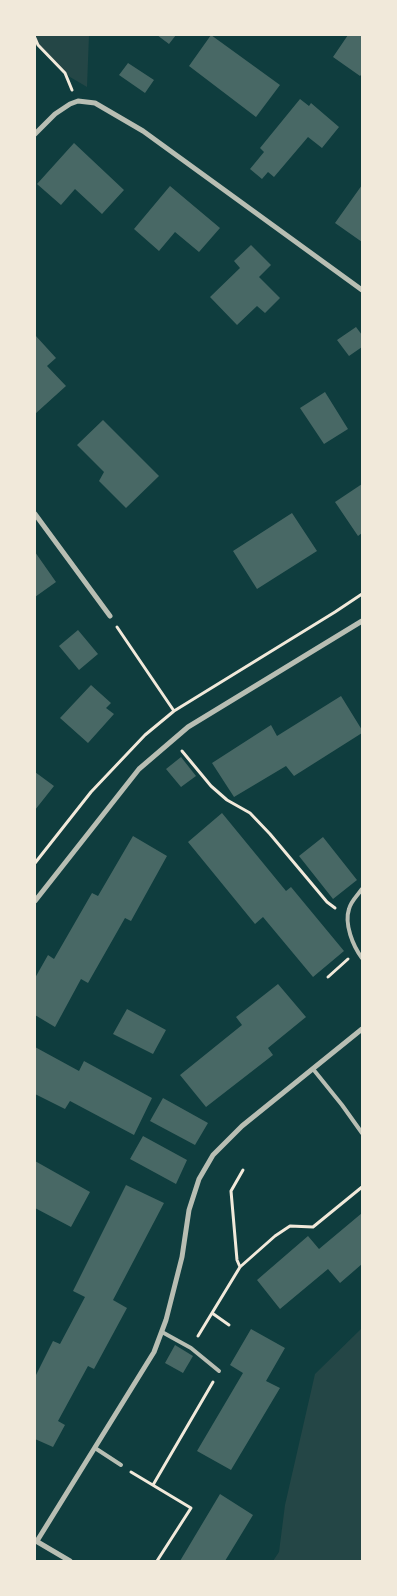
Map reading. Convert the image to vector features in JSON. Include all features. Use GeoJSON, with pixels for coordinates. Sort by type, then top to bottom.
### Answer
{"type":"FeatureCollection","features":[{"type":"Feature","properties":{"kind":"street"},"geometry":{"type":"LineString","coordinates":[[35,134],[62,108],[78,101],[95,103],[143,131],[362,290]]}},
{"type":"Feature","properties":{"kind":"street"},"geometry":{"type":"LineString","coordinates":[[35,514],[110,616]]}},
{"type":"Feature","properties":{"kind":"street"},"geometry":{"type":"LineString","coordinates":[[35,901],[140,770],[188,727],[362,621]]}},
{"type":"Feature","properties":{"kind":"street"},"geometry":{"type":"LineString","coordinates":[[70,1561],[36,1541],[154,1352],[162,1332],[182,1258],[189,1210],[199,1179],[213,1155],[238,1131],[362,1029]]}},
{"type":"Feature","properties":{"kind":"lane"},"geometry":{"type":"LineString","coordinates":[[362,889],[348,911],[348,924],[357,952],[362,958]]}},
{"type":"Feature","properties":{"kind":"lane"},"geometry":{"type":"LineString","coordinates":[[313,1069],[362,1133]]}},
{"type":"Feature","properties":{"kind":"lane"},"geometry":{"type":"LineString","coordinates":[[162,1332],[191,1348],[219,1371]]}},
{"type":"Feature","properties":{"kind":"lane"},"geometry":{"type":"LineString","coordinates":[[95,1448],[121,1465]]}},
{"type":"Feature","properties":{"kind":"path"},"geometry":{"type":"LineString","coordinates":[[35,38],[38,45],[64,73],[78,101]]}},
{"type":"Feature","properties":{"kind":"path"},"geometry":{"type":"LineString","coordinates":[[110,616],[174,711]]}},
{"type":"Feature","properties":{"kind":"path"},"geometry":{"type":"LineString","coordinates":[[173,740],[211,786],[227,800],[250,813],[327,902],[348,918]]}},
{"type":"Feature","properties":{"kind":"path"},"geometry":{"type":"LineString","coordinates":[[328,977],[357,952]]}},
{"type":"Feature","properties":{"kind":"path"},"geometry":{"type":"LineString","coordinates":[[240,1267],[237,1260],[231,1191],[242,1170]]}},
{"type":"Feature","properties":{"kind":"path"},"geometry":{"type":"LineString","coordinates":[[191,1348],[240,1267],[275,1236],[290,1226],[313,1227],[362,1187]]}},
{"type":"Feature","properties":{"kind":"path"},"geometry":{"type":"LineString","coordinates":[[212,1313],[229,1325]]}},
{"type":"Feature","properties":{"kind":"path"},"geometry":{"type":"LineString","coordinates":[[153,1485],[219,1371]]}},
{"type":"Feature","properties":{"kind":"path"},"geometry":{"type":"LineString","coordinates":[[121,1465],[191,1508],[157,1561]]}},
{"type":"Feature","properties":{"kind":"shaded area"},"geometry":{"type":"Polygon","coordinates":[[[35,35],[89,35],[87,87],[70,77],[35,42],[35,35]]]}},
{"type":"Feature","properties":{"kind":"shaded area"},"geometry":{"type":"Polygon","coordinates":[[[362,1328],[362,1561],[273,1561],[279,1552],[285,1505],[315,1374],[362,1328]]]}},
{"type":"Feature","properties":{"kind":"building"},"geometry":{"type":"Polygon","coordinates":[[[157,35],[176,35],[169,44],[157,35]]]}},
{"type":"Feature","properties":{"kind":"building"},"geometry":{"type":"Polygon","coordinates":[[[211,35],[280,85],[256,117],[189,66],[211,35]]]}},
{"type":"Feature","properties":{"kind":"building"},"geometry":{"type":"Polygon","coordinates":[[[348,35],[362,35],[362,74],[360,76],[333,57],[348,35]]]}},
{"type":"Feature","properties":{"kind":"building"},"geometry":{"type":"Polygon","coordinates":[[[128,63],[154,80],[145,93],[119,75],[128,63]]]}},
{"type":"Feature","properties":{"kind":"building"},"geometry":{"type":"Polygon","coordinates":[[[300,99],[309,106],[311,103],[339,127],[322,148],[308,137],[274,177],[268,172],[262,179],[250,169],[264,152],[260,148],[300,99]]]}},
{"type":"Feature","properties":{"kind":"building"},"geometry":{"type":"Polygon","coordinates":[[[74,143],[124,190],[102,214],[75,189],[61,205],[37,184],[74,143]]]}},
{"type":"Feature","properties":{"kind":"building"},"geometry":{"type":"Polygon","coordinates":[[[362,185],[362,242],[335,223],[362,185]]]}},
{"type":"Feature","properties":{"kind":"building"},"geometry":{"type":"Polygon","coordinates":[[[170,186],[220,228],[199,252],[175,232],[159,251],[134,229],[170,186]]]}},
{"type":"Feature","properties":{"kind":"building"},"geometry":{"type":"Polygon","coordinates":[[[251,245],[271,265],[259,277],[280,298],[265,313],[257,306],[237,325],[210,297],[240,268],[234,261],[251,245]]]}},
{"type":"Feature","properties":{"kind":"building"},"geometry":{"type":"Polygon","coordinates":[[[356,327],[362,335],[362,347],[349,356],[337,340],[356,327]]]}},
{"type":"Feature","properties":{"kind":"building"},"geometry":{"type":"Polygon","coordinates":[[[35,335],[56,358],[47,366],[66,386],[35,414],[35,335]]]}},
{"type":"Feature","properties":{"kind":"building"},"geometry":{"type":"Polygon","coordinates":[[[325,392],[348,429],[324,444],[300,408],[325,392]]]}},
{"type":"Feature","properties":{"kind":"building"},"geometry":{"type":"Polygon","coordinates":[[[103,420],[159,476],[126,508],[99,481],[104,472],[77,445],[103,420]]]}},
{"type":"Feature","properties":{"kind":"building"},"geometry":{"type":"Polygon","coordinates":[[[362,484],[362,533],[358,536],[335,502],[362,484]]]}},
{"type":"Feature","properties":{"kind":"building"},"geometry":{"type":"Polygon","coordinates":[[[292,513],[317,551],[257,589],[233,551],[292,513]]]}},
{"type":"Feature","properties":{"kind":"building"},"geometry":{"type":"Polygon","coordinates":[[[35,552],[56,582],[35,597],[35,552]]]}},
{"type":"Feature","properties":{"kind":"building"},"geometry":{"type":"Polygon","coordinates":[[[78,630],[98,654],[79,670],[59,646],[78,630]]]}},
{"type":"Feature","properties":{"kind":"building"},"geometry":{"type":"Polygon","coordinates":[[[91,685],[111,703],[106,708],[114,714],[88,743],[60,718],[91,685]]]}},
{"type":"Feature","properties":{"kind":"building"},"geometry":{"type":"Polygon","coordinates":[[[341,696],[362,733],[294,776],[286,766],[234,797],[212,763],[271,725],[277,736],[341,696]]]}},
{"type":"Feature","properties":{"kind":"building"},"geometry":{"type":"Polygon","coordinates":[[[181,757],[196,776],[181,787],[166,769],[181,757]]]}},
{"type":"Feature","properties":{"kind":"building"},"geometry":{"type":"Polygon","coordinates":[[[35,772],[54,786],[35,810],[35,772]]]}},
{"type":"Feature","properties":{"kind":"building"},"geometry":{"type":"Polygon","coordinates":[[[222,813],[286,891],[291,887],[344,951],[313,977],[263,917],[255,924],[188,842],[222,813]]]}},
{"type":"Feature","properties":{"kind":"building"},"geometry":{"type":"Polygon","coordinates":[[[133,836],[167,856],[131,921],[125,918],[88,983],[81,979],[55,1027],[35,1015],[35,978],[48,955],[54,959],[92,893],[98,896],[133,836]]]}},
{"type":"Feature","properties":{"kind":"building"},"geometry":{"type":"Polygon","coordinates":[[[323,837],[357,880],[333,899],[299,856],[323,837]]]}},
{"type":"Feature","properties":{"kind":"building"},"geometry":{"type":"Polygon","coordinates":[[[278,984],[306,1017],[268,1048],[273,1055],[206,1107],[180,1075],[242,1025],[236,1017],[278,984]]]}},
{"type":"Feature","properties":{"kind":"building"},"geometry":{"type":"Polygon","coordinates":[[[127,1009],[166,1030],[153,1054],[113,1034],[127,1009]]]}},
{"type":"Feature","properties":{"kind":"building"},"geometry":{"type":"Polygon","coordinates":[[[35,1047],[79,1071],[84,1061],[152,1098],[134,1135],[70,1101],[65,1109],[35,1094],[35,1047]]]}},
{"type":"Feature","properties":{"kind":"building"},"geometry":{"type":"Polygon","coordinates":[[[163,1098],[208,1123],[195,1145],[150,1121],[163,1098]]]}},
{"type":"Feature","properties":{"kind":"building"},"geometry":{"type":"Polygon","coordinates":[[[143,1136],[187,1160],[176,1184],[130,1159],[143,1136]]]}},
{"type":"Feature","properties":{"kind":"building"},"geometry":{"type":"Polygon","coordinates":[[[35,1161],[90,1192],[71,1227],[35,1208],[35,1161]]]}},
{"type":"Feature","properties":{"kind":"building"},"geometry":{"type":"Polygon","coordinates":[[[126,1185],[164,1203],[113,1300],[127,1308],[94,1369],[88,1366],[58,1421],[65,1425],[53,1447],[35,1439],[35,1377],[53,1341],[60,1344],[85,1297],[73,1291],[126,1185]]]}},
{"type":"Feature","properties":{"kind":"building"},"geometry":{"type":"Polygon","coordinates":[[[362,1213],[362,1264],[340,1283],[328,1269],[280,1309],[257,1280],[308,1236],[319,1249],[362,1213]]]}},
{"type":"Feature","properties":{"kind":"building"},"geometry":{"type":"Polygon","coordinates":[[[251,1329],[285,1348],[266,1381],[280,1388],[231,1470],[197,1451],[243,1373],[230,1365],[251,1329]]]}},
{"type":"Feature","properties":{"kind":"building"},"geometry":{"type":"Polygon","coordinates":[[[175,1345],[193,1356],[183,1373],[165,1363],[175,1345]]]}},
{"type":"Feature","properties":{"kind":"building"},"geometry":{"type":"Polygon","coordinates":[[[220,1494],[253,1515],[225,1561],[180,1561],[220,1494]]]}}]}
